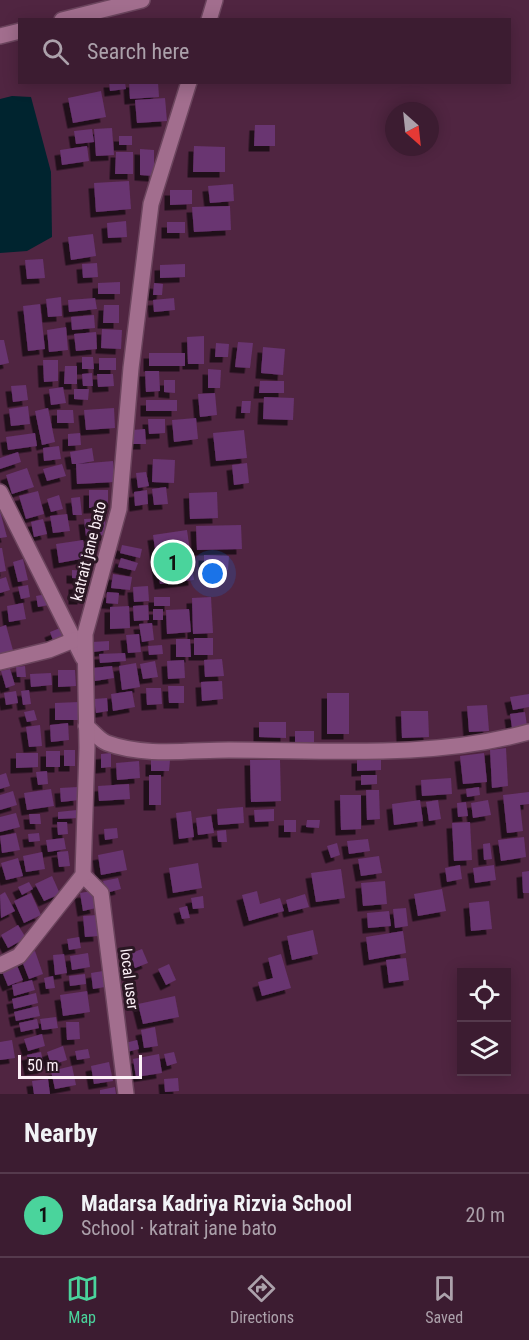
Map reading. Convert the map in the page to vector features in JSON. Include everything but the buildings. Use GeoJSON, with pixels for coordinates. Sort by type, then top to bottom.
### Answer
{"type":"FeatureCollection","features":[{"type":"Feature","properties":{"kind":"street"},"geometry":{"type":"LineString","coordinates":[[70,18],[142,0]]}},
{"type":"Feature","properties":{"kind":"street"},"geometry":{"type":"LineString","coordinates":[[210,18],[215,0]]}},
{"type":"Feature","properties":{"kind":"street"},"geometry":{"type":"LineString","coordinates":[[0,36],[18,32]]}},
{"type":"Feature","properties":{"kind":"street","name":"katrait jane bato"},"geometry":{"type":"LineString","coordinates":[[83,875],[85,634],[119,509],[130,368],[151,204],[188,84]]}},
{"type":"Feature","properties":{"kind":"street"},"geometry":{"type":"LineString","coordinates":[[0,492],[85,663]]}},
{"type":"Feature","properties":{"kind":"street"},"geometry":{"type":"LineString","coordinates":[[0,662],[49,650],[74,640]]}},
{"type":"Feature","properties":{"kind":"street"},"geometry":{"type":"LineString","coordinates":[[86,726],[107,743],[146,750],[352,752],[407,750],[469,744],[529,732]]}},
{"type":"Feature","properties":{"kind":"street"},"geometry":{"type":"LineString","coordinates":[[0,965],[19,956],[83,875]]}},
{"type":"Feature","properties":{"kind":"street","name":"local user"},"geometry":{"type":"LineString","coordinates":[[83,875],[100,893],[126,1094]]}},
{"type":"Feature","properties":{"kind":"water"},"geometry":{"type":"Polygon","coordinates":[[[12,96],[31,97],[51,172],[52,237],[27,251],[0,253],[0,99],[12,96]]]}},
{"type":"Feature","properties":{"kind":"place","name":"Madarsa Kadriya Rizvia School"},"geometry":{"type":"Point","coordinates":[173,562]}}]}
